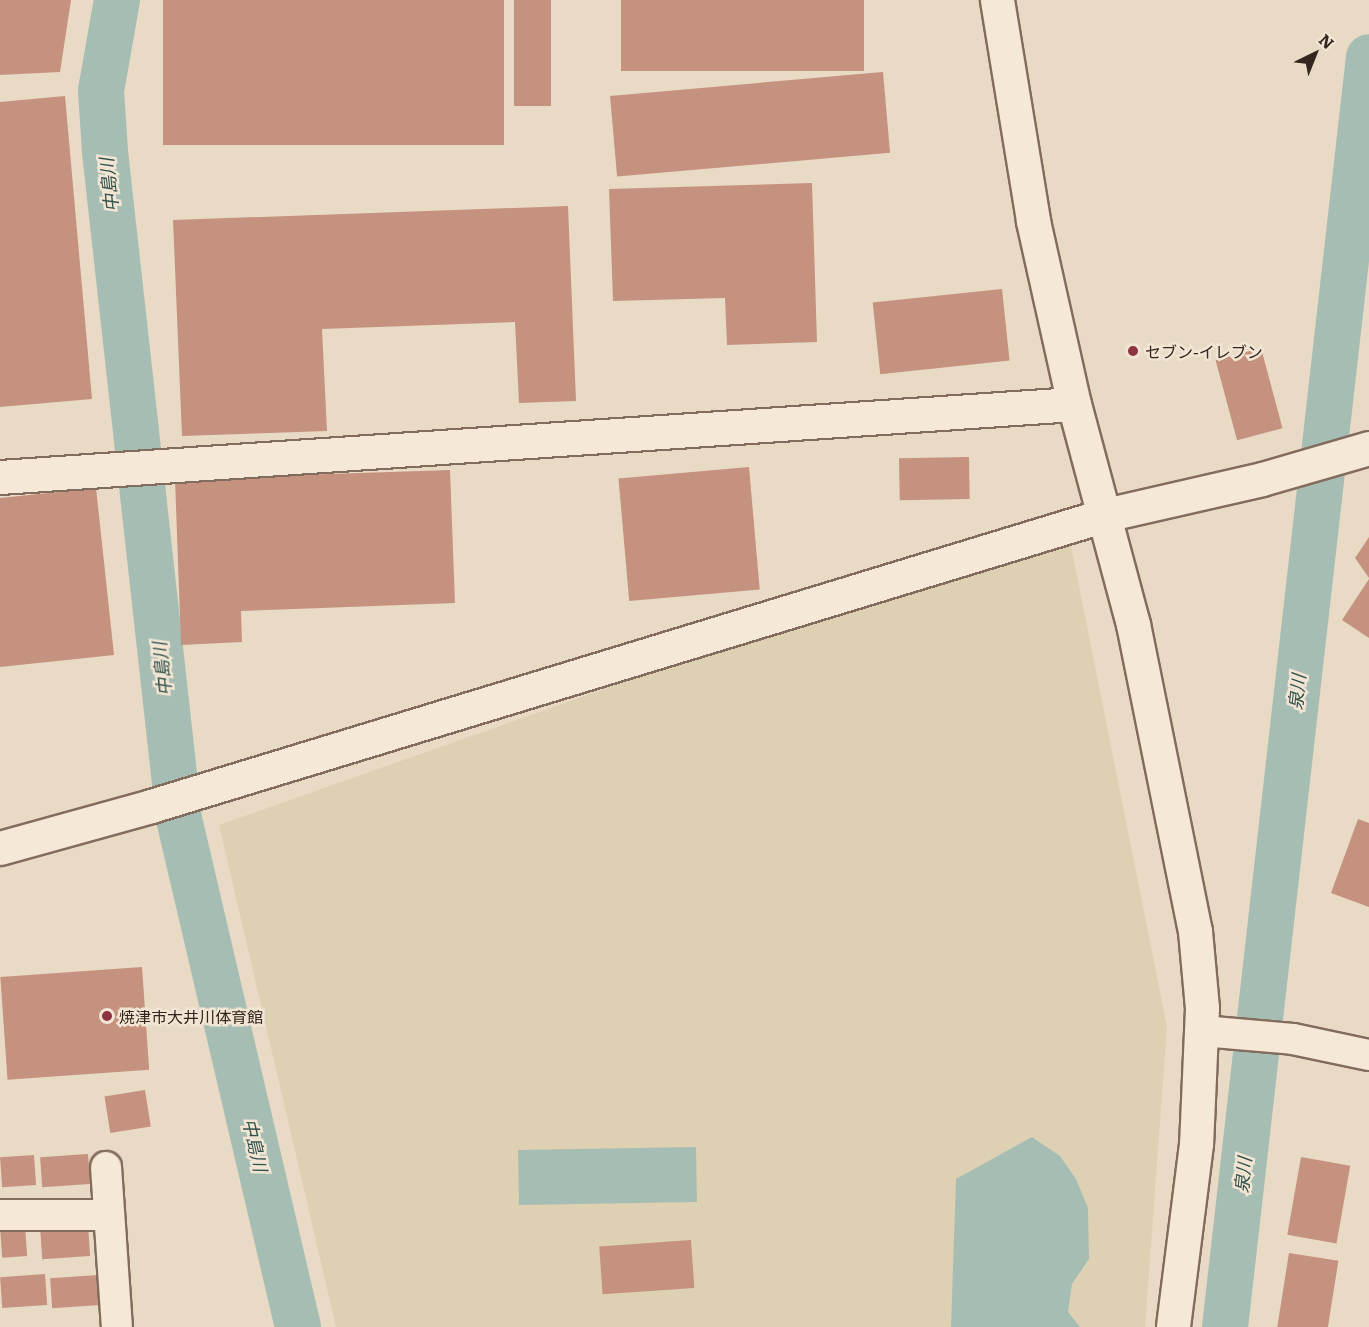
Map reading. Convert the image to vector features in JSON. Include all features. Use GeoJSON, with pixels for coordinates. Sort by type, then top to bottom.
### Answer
{"type":"FeatureCollection","features":[{"type":"Feature","properties":{"kind":"street"},"geometry":{"type":"LineString","coordinates":[[997,0],[1033,221],[1074,404],[1133,624],[1196,942],[1203,1031],[1196,1144],[1173,1327]]}},
{"type":"Feature","properties":{"kind":"street"},"geometry":{"type":"LineString","coordinates":[[0,477],[1074,404]]}},
{"type":"Feature","properties":{"kind":"street"},"geometry":{"type":"LineString","coordinates":[[0,848],[151,806],[209,785],[1105,515],[1304,468],[1359,451]]}},
{"type":"Feature","properties":{"kind":"street"},"geometry":{"type":"LineString","coordinates":[[1203,1031],[1293,1039],[1369,1055]]}},
{"type":"Feature","properties":{"kind":"street"},"geometry":{"type":"LineString","coordinates":[[101,1327],[117,1327],[106,1167]]}},
{"type":"Feature","properties":{"kind":"street"},"geometry":{"type":"LineString","coordinates":[[0,1215],[109,1215]]}},
{"type":"Feature","properties":{"kind":"shaded area"},"geometry":{"type":"Polygon","coordinates":[[[1067,526],[1167,1027],[1145,1327],[336,1327],[219,825],[1067,526]]]}},
{"type":"Feature","properties":{"kind":"shaded area"},"geometry":{"type":"Polygon","coordinates":[[[1032,1137],[1060,1156],[1076,1179],[1088,1208],[1089,1259],[1072,1284],[1068,1312],[1080,1327],[951,1327],[956,1179],[1032,1137]]]}},
{"type":"Feature","properties":{"kind":"shaded area"},"geometry":{"type":"Polygon","coordinates":[[[696,1147],[697,1202],[519,1205],[518,1150],[696,1147]]]}},
{"type":"Feature","properties":{"kind":"building"},"geometry":{"type":"Polygon","coordinates":[[[0,0],[71,0],[60,72],[0,75],[0,0]]]}},
{"type":"Feature","properties":{"kind":"building"},"geometry":{"type":"Polygon","coordinates":[[[163,0],[504,0],[504,145],[163,145],[163,0]]]}},
{"type":"Feature","properties":{"kind":"building"},"geometry":{"type":"Polygon","coordinates":[[[514,0],[551,0],[551,106],[514,106],[514,0]]]}},
{"type":"Feature","properties":{"kind":"building"},"geometry":{"type":"Polygon","coordinates":[[[621,0],[864,0],[864,71],[621,71],[621,0]]]}},
{"type":"Feature","properties":{"kind":"building"},"geometry":{"type":"Polygon","coordinates":[[[883,72],[890,153],[617,177],[610,96],[883,72]]]}},
{"type":"Feature","properties":{"kind":"building"},"geometry":{"type":"Polygon","coordinates":[[[65,96],[92,399],[0,407],[0,102],[65,96]]]}},
{"type":"Feature","properties":{"kind":"building"},"geometry":{"type":"Polygon","coordinates":[[[812,183],[817,342],[727,345],[725,298],[613,301],[609,189],[812,183]]]}},
{"type":"Feature","properties":{"kind":"building"},"geometry":{"type":"Polygon","coordinates":[[[568,206],[576,401],[519,403],[515,322],[322,329],[327,431],[182,436],[173,220],[568,206]]]}},
{"type":"Feature","properties":{"kind":"building"},"geometry":{"type":"Polygon","coordinates":[[[1002,289],[1010,361],[880,374],[873,303],[1002,289]]]}},
{"type":"Feature","properties":{"kind":"building"},"geometry":{"type":"Polygon","coordinates":[[[1261,348],[1282,428],[1237,440],[1216,360],[1261,348]]]}},
{"type":"Feature","properties":{"kind":"building"},"geometry":{"type":"Polygon","coordinates":[[[969,457],[970,499],[900,500],[899,458],[969,457]]]}},
{"type":"Feature","properties":{"kind":"building"},"geometry":{"type":"Polygon","coordinates":[[[749,467],[760,590],[629,601],[618,478],[749,467]]]}},
{"type":"Feature","properties":{"kind":"building"},"geometry":{"type":"Polygon","coordinates":[[[450,470],[455,603],[241,611],[242,642],[181,645],[175,479],[450,470]]]}},
{"type":"Feature","properties":{"kind":"building"},"geometry":{"type":"Polygon","coordinates":[[[96,488],[114,655],[0,667],[0,498],[96,488]]]}},
{"type":"Feature","properties":{"kind":"building"},"geometry":{"type":"Polygon","coordinates":[[[1369,537],[1369,578],[1355,558],[1369,537]]]}},
{"type":"Feature","properties":{"kind":"building"},"geometry":{"type":"Polygon","coordinates":[[[1369,579],[1369,638],[1342,620],[1369,579]]]}},
{"type":"Feature","properties":{"kind":"building"},"geometry":{"type":"Polygon","coordinates":[[[1358,819],[1369,823],[1369,907],[1331,893],[1358,819]]]}},
{"type":"Feature","properties":{"kind":"building"},"geometry":{"type":"Polygon","coordinates":[[[142,967],[149,1070],[8,1080],[0,977],[142,967]]]}},
{"type":"Feature","properties":{"kind":"building"},"geometry":{"type":"Polygon","coordinates":[[[145,1090],[151,1127],[110,1133],[105,1096],[145,1090]]]}},
{"type":"Feature","properties":{"kind":"building"},"geometry":{"type":"Polygon","coordinates":[[[88,1154],[90,1184],[42,1187],[40,1157],[88,1154]]]}},
{"type":"Feature","properties":{"kind":"building"},"geometry":{"type":"Polygon","coordinates":[[[34,1155],[36,1185],[2,1187],[0,1157],[34,1155]]]}},
{"type":"Feature","properties":{"kind":"building"},"geometry":{"type":"Polygon","coordinates":[[[1301,1157],[1350,1166],[1337,1243],[1287,1235],[1301,1157]]]}},
{"type":"Feature","properties":{"kind":"building"},"geometry":{"type":"Polygon","coordinates":[[[25,1225],[27,1256],[2,1258],[0,1227],[25,1225]]]}},
{"type":"Feature","properties":{"kind":"building"},"geometry":{"type":"Polygon","coordinates":[[[88,1225],[90,1256],[42,1259],[40,1228],[88,1225]]]}},
{"type":"Feature","properties":{"kind":"building"},"geometry":{"type":"Polygon","coordinates":[[[691,1240],[694,1288],[603,1294],[599,1246],[691,1240]]]}},
{"type":"Feature","properties":{"kind":"building"},"geometry":{"type":"Polygon","coordinates":[[[1289,1253],[1338,1261],[1328,1327],[1277,1327],[1289,1253]]]}},
{"type":"Feature","properties":{"kind":"building"},"geometry":{"type":"Polygon","coordinates":[[[45,1274],[47,1305],[2,1308],[0,1277],[45,1274]]]}},
{"type":"Feature","properties":{"kind":"building"},"geometry":{"type":"Polygon","coordinates":[[[98,1275],[100,1305],[52,1308],[50,1278],[98,1275]]]}},
{"type":"Feature","properties":{"kind":"waterway","name":"中島川"},"geometry":{"type":"LineString","coordinates":[[117,0],[101,91],[105,152],[179,819],[298,1327]]}},
{"type":"Feature","properties":{"kind":"waterway","name":"泉川"},"geometry":{"type":"LineString","coordinates":[[1225,1327],[1369,57]]}},
{"type":"Feature","properties":{"kind":"place","name":"セブン-イレブン"},"geometry":{"type":"Point","coordinates":[1133,351]}},
{"type":"Feature","properties":{"kind":"place","name":"焼津市大井川体育館"},"geometry":{"type":"Point","coordinates":[107,1016]}}]}
